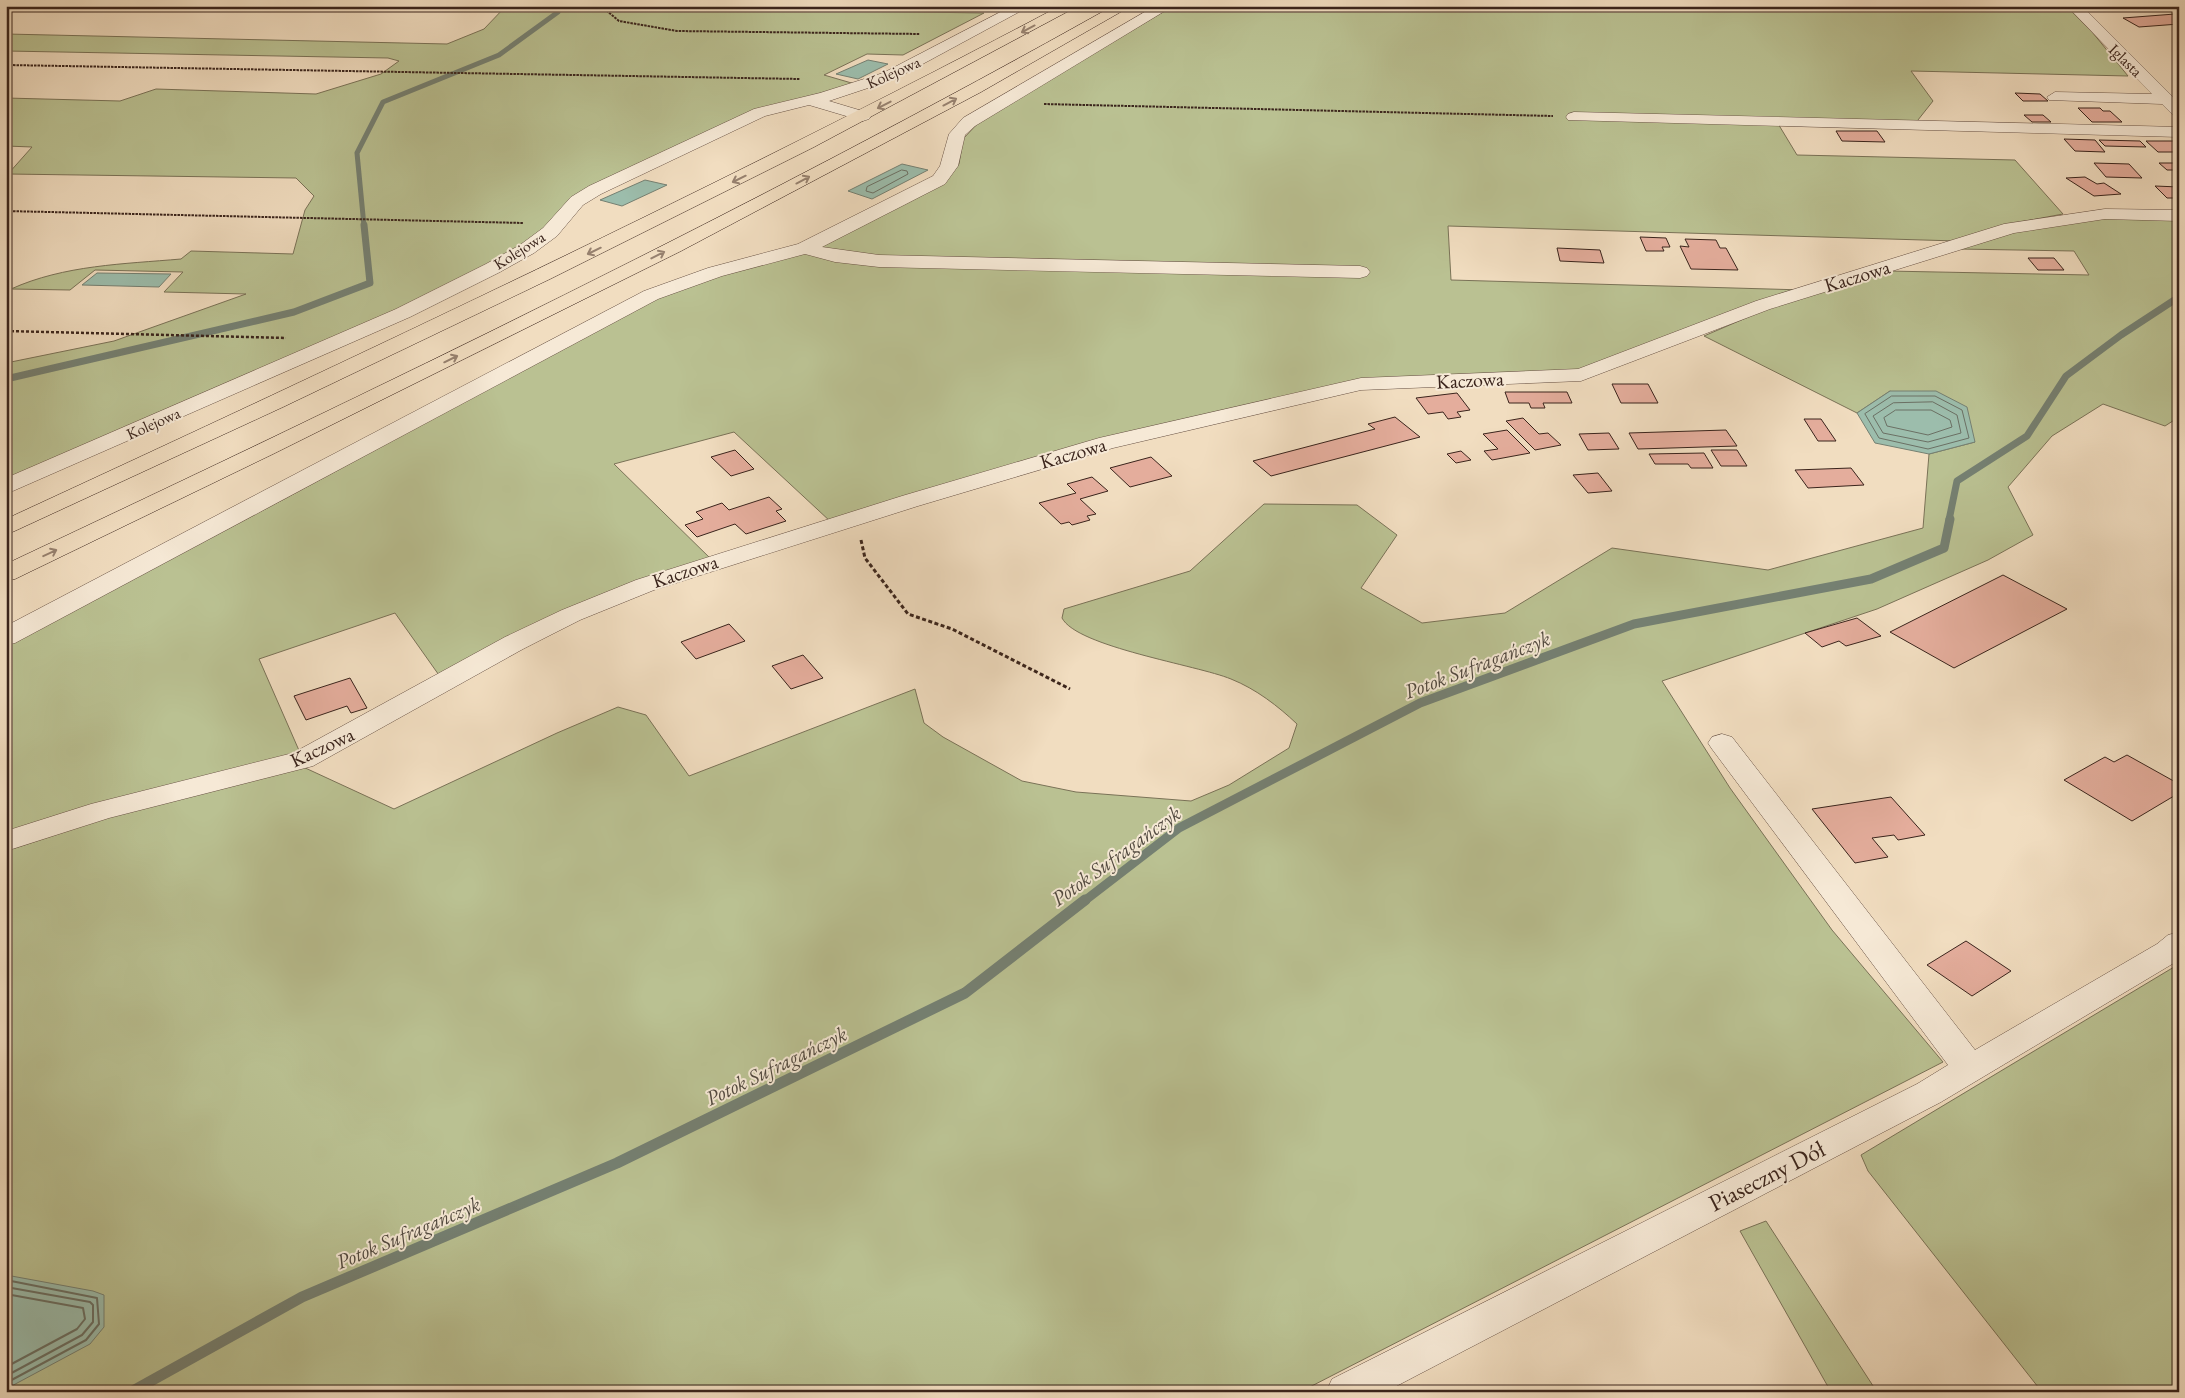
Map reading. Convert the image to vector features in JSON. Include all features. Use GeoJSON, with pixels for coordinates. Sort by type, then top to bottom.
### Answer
{"type":"FeatureCollection","features":[{"type":"Feature","properties":{"kind":"highway"},"geometry":{"type":"LineString","coordinates":[[6,528],[464,314],[863,116],[1071,6]]}},
{"type":"Feature","properties":{"kind":"highway"},"geometry":{"type":"LineString","coordinates":[[6,574],[407,380],[791,187],[983,85],[1124,6]]}},
{"type":"Feature","properties":{"kind":"highway"},"geometry":{"type":"LineString","coordinates":[[6,595],[249,472],[407,380]]}},
{"type":"Feature","properties":{"kind":"street","name":"Kolejowa"},"geometry":{"type":"LineString","coordinates":[[6,487],[403,313],[527,248],[555,226],[577,201],[595,190],[732,124],[760,112],[855,88],[889,76],[1023,6]]}},
{"type":"Feature","properties":{"kind":"street"},"geometry":{"type":"LineString","coordinates":[[6,637],[651,295],[715,272],[805,248],[939,180],[949,166],[957,134],[969,122],[1166,6]]}},
{"type":"Feature","properties":{"kind":"street","name":"Iglasta"},"geometry":{"type":"LineString","coordinates":[[2074,6],[2179,112]]}},
{"type":"Feature","properties":{"kind":"street"},"geometry":{"type":"LineString","coordinates":[[2056,97],[2166,99]]}},
{"type":"Feature","properties":{"kind":"street"},"geometry":{"type":"LineString","coordinates":[[808,100],[863,116]]}},
{"type":"Feature","properties":{"kind":"street"},"geometry":{"type":"LineString","coordinates":[[1574,117],[2179,132]]}},
{"type":"Feature","properties":{"kind":"street","name":"Kaczowa"},"geometry":{"type":"LineString","coordinates":[[6,840],[101,811],[303,760],[514,643],[571,615],[645,585],[856,518],[1107,443],[1361,384],[1581,375],[1763,305],[2010,228],[2106,214],[2179,216]]}},
{"type":"Feature","properties":{"kind":"street"},"geometry":{"type":"LineString","coordinates":[[805,248],[835,256],[879,261],[1360,272]]}},
{"type":"Feature","properties":{"kind":"street"},"geometry":{"type":"LineString","coordinates":[[1722,743],[1970,1069]]}},
{"type":"Feature","properties":{"kind":"street","name":"Piaseczny Dół"},"geometry":{"type":"LineString","coordinates":[[1346,1392],[1929,1094],[2168,952],[2179,943]]}},
{"type":"Feature","properties":{"kind":"path"},"geometry":{"type":"LineString","coordinates":[[601,6],[619,21],[677,31],[899,33],[963,38]]}},
{"type":"Feature","properties":{"kind":"path"},"geometry":{"type":"LineString","coordinates":[[6,65],[800,79]]}},
{"type":"Feature","properties":{"kind":"path"},"geometry":{"type":"LineString","coordinates":[[1001,103],[1574,117]]}},
{"type":"Feature","properties":{"kind":"path"},"geometry":{"type":"LineString","coordinates":[[6,211],[518,222],[555,226]]}},
{"type":"Feature","properties":{"kind":"path"},"geometry":{"type":"LineString","coordinates":[[6,331],[293,338]]}},
{"type":"Feature","properties":{"kind":"path"},"geometry":{"type":"LineString","coordinates":[[856,518],[865,558],[908,614],[952,629],[1070,689]]}},
{"type":"Feature","properties":{"kind":"shaded area"},"geometry":{"type":"Polygon","coordinates":[[[506,6],[647,6],[646,8],[984,13],[903,55],[867,54],[824,75],[855,84],[772,106],[589,189],[527,244],[398,312],[6,480],[6,363],[114,341],[246,294],[164,292],[183,272],[95,270],[70,290],[11,289],[31,281],[73,270],[116,264],[181,259],[191,251],[293,254],[305,210],[314,196],[296,178],[8,174],[32,147],[6,146],[6,98],[120,101],[156,89],[316,94],[381,74],[399,61],[388,58],[6,51],[6,34],[447,44],[484,29],[506,6]]]}},
{"type":"Feature","properties":{"kind":"shaded area"},"geometry":{"type":"Polygon","coordinates":[[[1173,6],[2071,6],[2128,76],[1911,71],[1933,101],[1914,125],[1777,122],[1797,155],[2015,160],[2063,214],[2004,225],[1957,241],[1448,226],[1451,280],[1804,290],[1576,371],[1360,381],[831,522],[734,432],[614,464],[712,560],[441,678],[395,613],[259,659],[301,755],[6,834],[6,646],[286,498],[660,296],[712,277],[772,262],[950,176],[959,164],[963,139],[980,121],[1173,6]]]}},
{"type":"Feature","properties":{"kind":"shaded area"},"geometry":{"type":"Polygon","coordinates":[[[2080,6],[2179,6],[2179,11],[2082,9],[2080,6]]]}},
{"type":"Feature","properties":{"kind":"shaded area"},"geometry":{"type":"Polygon","coordinates":[[[2108,217],[2179,220],[2179,417],[2165,426],[2103,404],[2052,436],[2008,487],[2033,535],[1988,560],[1877,609],[1662,681],[1730,788],[1832,930],[1943,1062],[1300,1392],[6,1392],[6,851],[103,819],[301,766],[394,809],[557,733],[618,707],[646,715],[689,776],[915,689],[924,723],[943,737],[1022,781],[1076,792],[1191,801],[1229,785],[1289,748],[1297,724],[1266,698],[1231,679],[1139,654],[1090,638],[1072,628],[1062,618],[1064,609],[1190,571],[1264,504],[1357,505],[1397,535],[1361,588],[1422,623],[1505,613],[1612,548],[1768,570],[1923,528],[1929,454],[1975,442],[1890,391],[1857,413],[1704,336],[1769,308],[1887,271],[2089,275],[2074,251],[1958,249],[2016,231],[2108,217]]]}},
{"type":"Feature","properties":{"kind":"shaded area"},"geometry":{"type":"Polygon","coordinates":[[[2179,964],[2179,1392],[2042,1392],[1868,1171],[1861,1155],[2179,964]]]}},
{"type":"Feature","properties":{"kind":"shaded area"},"geometry":{"type":"Polygon","coordinates":[[[1766,1221],[1877,1392],[1831,1392],[1740,1231],[1766,1221]]]}},
{"type":"Feature","properties":{"kind":"water"},"geometry":{"type":"Polygon","coordinates":[[[868,60],[888,64],[858,79],[836,74],[868,60]]]}},
{"type":"Feature","properties":{"kind":"water"},"geometry":{"type":"Polygon","coordinates":[[[902,164],[928,170],[872,199],[848,191],[902,164]]]}},
{"type":"Feature","properties":{"kind":"water"},"geometry":{"type":"Polygon","coordinates":[[[645,180],[667,185],[622,206],[600,200],[645,180]]]}},
{"type":"Feature","properties":{"kind":"water"},"geometry":{"type":"Polygon","coordinates":[[[97,273],[171,274],[159,287],[82,285],[97,273]]]}},
{"type":"Feature","properties":{"kind":"water"},"geometry":{"type":"Polygon","coordinates":[[[1890,391],[1936,391],[1967,407],[1975,442],[1929,454],[1875,443],[1857,413],[1890,391]]]}},
{"type":"Feature","properties":{"kind":"water"},"geometry":{"type":"Polygon","coordinates":[[[6,1275],[93,1291],[104,1295],[104,1327],[90,1344],[6,1389],[6,1275]]]}},
{"type":"Feature","properties":{"kind":"building"},"geometry":{"type":"Polygon","coordinates":[[[2175,14],[2179,16],[2179,24],[2139,27],[2123,18],[2175,14]]]}},
{"type":"Feature","properties":{"kind":"building"},"geometry":{"type":"Polygon","coordinates":[[[2015,93],[2040,94],[2048,101],[2023,101],[2015,93]]]}},
{"type":"Feature","properties":{"kind":"building"},"geometry":{"type":"Polygon","coordinates":[[[2078,108],[2100,108],[2103,111],[2110,111],[2122,122],[2092,122],[2078,108]]]}},
{"type":"Feature","properties":{"kind":"building"},"geometry":{"type":"Polygon","coordinates":[[[2024,115],[2043,115],[2051,122],[2032,122],[2024,115]]]}},
{"type":"Feature","properties":{"kind":"building"},"geometry":{"type":"Polygon","coordinates":[[[1836,131],[1877,131],[1885,142],[1842,141],[1836,131]]]}},
{"type":"Feature","properties":{"kind":"building"},"geometry":{"type":"Polygon","coordinates":[[[2064,139],[2095,140],[2105,152],[2075,151],[2064,139]]]}},
{"type":"Feature","properties":{"kind":"building"},"geometry":{"type":"Polygon","coordinates":[[[2099,140],[2140,141],[2146,147],[2105,146],[2099,140]]]}},
{"type":"Feature","properties":{"kind":"building"},"geometry":{"type":"Polygon","coordinates":[[[2146,141],[2178,141],[2179,152],[2158,152],[2146,141]]]}},
{"type":"Feature","properties":{"kind":"building"},"geometry":{"type":"Polygon","coordinates":[[[2094,163],[2129,164],[2142,178],[2106,177],[2094,163]]]}},
{"type":"Feature","properties":{"kind":"building"},"geometry":{"type":"Polygon","coordinates":[[[2159,163],[2179,163],[2179,170],[2167,170],[2159,163]]]}},
{"type":"Feature","properties":{"kind":"building"},"geometry":{"type":"Polygon","coordinates":[[[2085,177],[2097,184],[2104,183],[2121,194],[2094,196],[2066,178],[2085,177]]]}},
{"type":"Feature","properties":{"kind":"building"},"geometry":{"type":"Polygon","coordinates":[[[2155,186],[2179,187],[2179,198],[2167,198],[2155,186]]]}},
{"type":"Feature","properties":{"kind":"building"},"geometry":{"type":"Polygon","coordinates":[[[1640,237],[1666,238],[1670,247],[1662,247],[1664,251],[1646,251],[1640,237]]]}},
{"type":"Feature","properties":{"kind":"building"},"geometry":{"type":"Polygon","coordinates":[[[1685,239],[1716,240],[1720,248],[1726,248],[1738,270],[1691,269],[1680,246],[1689,247],[1685,239]]]}},
{"type":"Feature","properties":{"kind":"building"},"geometry":{"type":"Polygon","coordinates":[[[1557,248],[1600,250],[1604,263],[1560,261],[1557,248]]]}},
{"type":"Feature","properties":{"kind":"building"},"geometry":{"type":"Polygon","coordinates":[[[2028,258],[2054,258],[2064,270],[2038,270],[2028,258]]]}},
{"type":"Feature","properties":{"kind":"building"},"geometry":{"type":"Polygon","coordinates":[[[1612,384],[1648,384],[1658,403],[1621,403],[1612,384]]]}},
{"type":"Feature","properties":{"kind":"building"},"geometry":{"type":"Polygon","coordinates":[[[1505,392],[1567,392],[1572,403],[1543,403],[1545,408],[1531,408],[1529,403],[1509,403],[1505,392]]]}},
{"type":"Feature","properties":{"kind":"building"},"geometry":{"type":"Polygon","coordinates":[[[1457,393],[1470,410],[1457,412],[1461,417],[1448,419],[1443,412],[1428,414],[1416,398],[1457,393]]]}},
{"type":"Feature","properties":{"kind":"building"},"geometry":{"type":"Polygon","coordinates":[[[1395,417],[1420,437],[1271,476],[1253,461],[1375,429],[1368,424],[1395,417]]]}},
{"type":"Feature","properties":{"kind":"building"},"geometry":{"type":"Polygon","coordinates":[[[1523,418],[1539,434],[1548,433],[1561,445],[1535,450],[1506,421],[1523,418]]]}},
{"type":"Feature","properties":{"kind":"building"},"geometry":{"type":"Polygon","coordinates":[[[1804,419],[1821,419],[1836,441],[1818,441],[1804,419]]]}},
{"type":"Feature","properties":{"kind":"building"},"geometry":{"type":"Polygon","coordinates":[[[1507,430],[1530,453],[1492,460],[1484,451],[1498,449],[1483,434],[1507,430]]]}},
{"type":"Feature","properties":{"kind":"building"},"geometry":{"type":"Polygon","coordinates":[[[1726,430],[1737,446],[1638,449],[1629,433],[1726,430]]]}},
{"type":"Feature","properties":{"kind":"building"},"geometry":{"type":"Polygon","coordinates":[[[1609,433],[1619,449],[1588,450],[1579,434],[1609,433]]]}},
{"type":"Feature","properties":{"kind":"building"},"geometry":{"type":"Polygon","coordinates":[[[735,450],[754,469],[731,476],[711,457],[735,450]]]}},
{"type":"Feature","properties":{"kind":"building"},"geometry":{"type":"Polygon","coordinates":[[[1711,450],[1737,450],[1747,466],[1721,466],[1711,450]]]}},
{"type":"Feature","properties":{"kind":"building"},"geometry":{"type":"Polygon","coordinates":[[[1461,451],[1471,460],[1456,463],[1447,454],[1461,451]]]}},
{"type":"Feature","properties":{"kind":"building"},"geometry":{"type":"Polygon","coordinates":[[[1704,453],[1713,468],[1691,468],[1688,464],[1655,464],[1649,454],[1704,453]]]}},
{"type":"Feature","properties":{"kind":"building"},"geometry":{"type":"Polygon","coordinates":[[[1151,457],[1172,476],[1130,487],[1110,468],[1151,457]]]}},
{"type":"Feature","properties":{"kind":"building"},"geometry":{"type":"Polygon","coordinates":[[[1851,468],[1864,485],[1808,488],[1795,470],[1851,468]]]}},
{"type":"Feature","properties":{"kind":"building"},"geometry":{"type":"Polygon","coordinates":[[[1598,473],[1612,491],[1588,493],[1573,475],[1598,473]]]}},
{"type":"Feature","properties":{"kind":"building"},"geometry":{"type":"Polygon","coordinates":[[[1092,477],[1108,491],[1080,499],[1096,514],[1087,516],[1090,520],[1072,525],[1069,522],[1061,524],[1039,503],[1076,493],[1067,484],[1092,477]]]}},
{"type":"Feature","properties":{"kind":"building"},"geometry":{"type":"Polygon","coordinates":[[[769,497],[782,509],[776,511],[786,521],[746,534],[735,524],[697,537],[685,525],[703,519],[696,512],[722,503],[729,510],[769,497]]]}},
{"type":"Feature","properties":{"kind":"building"},"geometry":{"type":"Polygon","coordinates":[[[2003,575],[2067,609],[1954,668],[1890,632],[2003,575]]]}},
{"type":"Feature","properties":{"kind":"building"},"geometry":{"type":"Polygon","coordinates":[[[1857,618],[1881,636],[1846,646],[1839,641],[1822,647],[1805,633],[1857,618]]]}},
{"type":"Feature","properties":{"kind":"building"},"geometry":{"type":"Polygon","coordinates":[[[729,624],[745,641],[696,659],[681,642],[729,624]]]}},
{"type":"Feature","properties":{"kind":"building"},"geometry":{"type":"Polygon","coordinates":[[[803,655],[823,678],[791,689],[772,666],[803,655]]]}},
{"type":"Feature","properties":{"kind":"building"},"geometry":{"type":"Polygon","coordinates":[[[350,678],[367,708],[351,713],[347,706],[306,720],[294,696],[350,678]]]}},
{"type":"Feature","properties":{"kind":"building"},"geometry":{"type":"Polygon","coordinates":[[[2127,755],[2179,784],[2179,793],[2132,821],[2064,780],[2105,757],[2114,762],[2127,755]]]}},
{"type":"Feature","properties":{"kind":"building"},"geometry":{"type":"Polygon","coordinates":[[[1891,797],[1925,835],[1898,840],[1894,835],[1872,838],[1888,857],[1855,863],[1812,809],[1891,797]]]}},
{"type":"Feature","properties":{"kind":"building"},"geometry":{"type":"Polygon","coordinates":[[[1966,941],[2011,971],[1972,996],[1927,965],[1966,941]]]}},
{"type":"Feature","properties":{"kind":"waterway"},"geometry":{"type":"LineString","coordinates":[[364,226],[357,153],[383,102],[499,55],[558,12],[559,6]]}},
{"type":"Feature","properties":{"kind":"waterway"},"geometry":{"type":"LineString","coordinates":[[6,379],[294,312],[370,283],[364,225]]}},
{"type":"Feature","properties":{"kind":"waterway","name":"Potok Sufragańczyk"},"geometry":{"type":"LineString","coordinates":[[1949,520],[1957,481],[2027,436],[2066,376],[2121,335],[2179,297]]}},
{"type":"Feature","properties":{"kind":"waterway","name":"Potok Sufragańczyk"},"geometry":{"type":"LineString","coordinates":[[1083,902],[1179,828],[1420,703],[1634,624],[1871,579],[1944,548],[1950,519]]}},
{"type":"Feature","properties":{"kind":"waterway","name":"Potok Sufragańczyk"},"geometry":{"type":"LineString","coordinates":[[131,1392],[302,1297],[617,1163],[965,993],[1085,900]]}}]}
